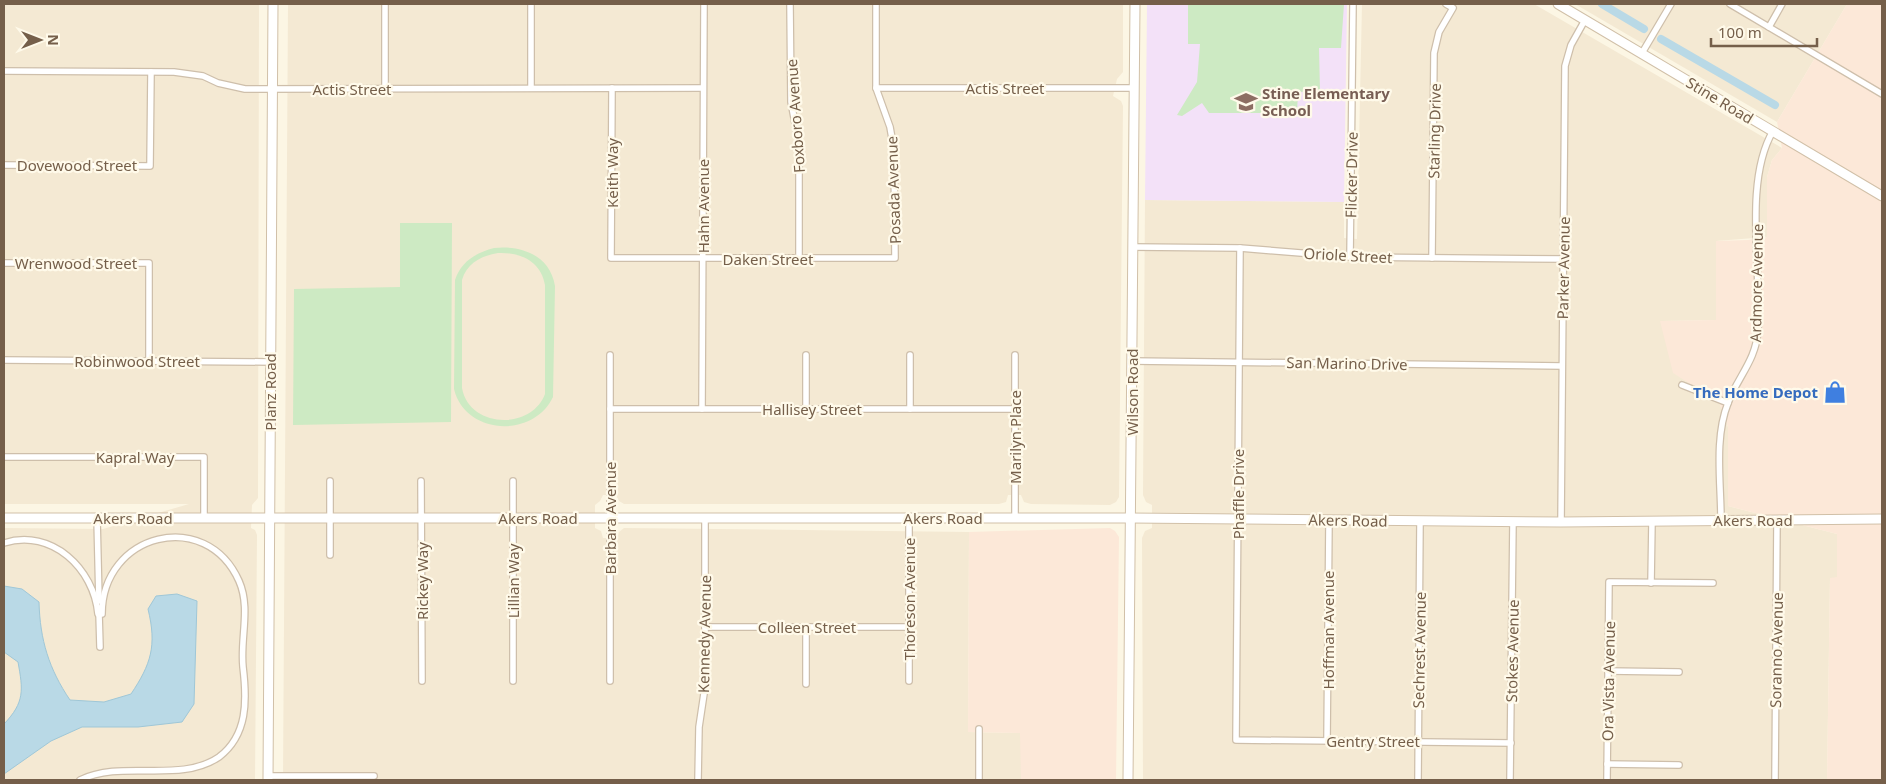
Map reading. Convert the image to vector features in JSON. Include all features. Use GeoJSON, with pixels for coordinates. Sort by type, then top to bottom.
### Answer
{"type":"FeatureCollection","features":[{"type":"Feature","properties":{"kind":"street","name":"Planz Road"},"geometry":{"type":"LineString","coordinates":[[268,778],[273,4]]}},
{"type":"Feature","properties":{"kind":"street"},"geometry":{"type":"LineString","coordinates":[[385,89],[386,4]]}},
{"type":"Feature","properties":{"kind":"street"},"geometry":{"type":"LineString","coordinates":[[531,4],[531,88]]}},
{"type":"Feature","properties":{"kind":"street","name":"Hahn Avenue"},"geometry":{"type":"LineString","coordinates":[[702,409],[704,4]]}},
{"type":"Feature","properties":{"kind":"street","name":"Foxboro Avenue"},"geometry":{"type":"LineString","coordinates":[[790,4],[790,95],[799,144],[799,258]]}},
{"type":"Feature","properties":{"kind":"street","name":"Posada Avenue"},"geometry":{"type":"LineString","coordinates":[[876,4],[876,88],[890,127],[894,150],[895,258]]}},
{"type":"Feature","properties":{"kind":"street","name":"Wilson Road"},"geometry":{"type":"LineString","coordinates":[[1128,780],[1135,4]]}},
{"type":"Feature","properties":{"kind":"street","name":"Flicker Drive"},"geometry":{"type":"LineString","coordinates":[[1350,257],[1353,4]]}},
{"type":"Feature","properties":{"kind":"street","name":"Starling Drive"},"geometry":{"type":"LineString","coordinates":[[1432,258],[1434,53],[1439,32],[1453,8],[1446,4]]}},
{"type":"Feature","properties":{"kind":"street","name":"Stine Road"},"geometry":{"type":"LineString","coordinates":[[1558,4],[1882,196]]}},
{"type":"Feature","properties":{"kind":"street"},"geometry":{"type":"LineString","coordinates":[[1642,54],[1671,4]]}},
{"type":"Feature","properties":{"kind":"street"},"geometry":{"type":"LineString","coordinates":[[1730,4],[1882,94]]}},
{"type":"Feature","properties":{"kind":"street"},"geometry":{"type":"LineString","coordinates":[[1769,27],[1782,4]]}},
{"type":"Feature","properties":{"kind":"street","name":"Parker Avenue"},"geometry":{"type":"LineString","coordinates":[[1561,522],[1565,66],[1570,45],[1585,20]]}},
{"type":"Feature","properties":{"kind":"street","name":"Actis Street"},"geometry":{"type":"LineString","coordinates":[[4,71],[188,73],[232,87],[273,89],[703,88]]}},
{"type":"Feature","properties":{"kind":"street","name":"Dovewood Street"},"geometry":{"type":"LineString","coordinates":[[4,165],[150,166],[151,72]]}},
{"type":"Feature","properties":{"kind":"street","name":"Keith Way"},"geometry":{"type":"LineString","coordinates":[[611,258],[612,88]]}},
{"type":"Feature","properties":{"kind":"street","name":"Actis Street"},"geometry":{"type":"LineString","coordinates":[[876,88],[1134,88]]}},
{"type":"Feature","properties":{"kind":"street","name":"Ardmore Avenue"},"geometry":{"type":"LineString","coordinates":[[1721,520],[1721,434],[1728,403],[1747,370],[1757,343],[1757,179],[1763,151],[1773,131]]}},
{"type":"Feature","properties":{"kind":"street","name":"Oriole Street"},"geometry":{"type":"LineString","coordinates":[[1133,247],[1240,248],[1350,257],[1563,259]]}},
{"type":"Feature","properties":{"kind":"street","name":"Phaffle Drive"},"geometry":{"type":"LineString","coordinates":[[1236,740],[1240,248]]}},
{"type":"Feature","properties":{"kind":"street","name":"Daken Street"},"geometry":{"type":"LineString","coordinates":[[611,258],[895,258]]}},
{"type":"Feature","properties":{"kind":"street","name":"Wrenwood Street"},"geometry":{"type":"LineString","coordinates":[[4,263],[149,264],[149,361]]}},
{"type":"Feature","properties":{"kind":"street","name":"Barbara Avenue"},"geometry":{"type":"LineString","coordinates":[[610,355],[610,681]]}},
{"type":"Feature","properties":{"kind":"street"},"geometry":{"type":"LineString","coordinates":[[806,355],[806,409]]}},
{"type":"Feature","properties":{"kind":"street"},"geometry":{"type":"LineString","coordinates":[[910,355],[910,409]]}},
{"type":"Feature","properties":{"kind":"street","name":"Marilyn Place"},"geometry":{"type":"LineString","coordinates":[[1015,355],[1015,518]]}},
{"type":"Feature","properties":{"kind":"street","name":"Robinwood Street"},"geometry":{"type":"LineString","coordinates":[[4,360],[271,362]]}},
{"type":"Feature","properties":{"kind":"street","name":"San Marino Drive"},"geometry":{"type":"LineString","coordinates":[[1132,361],[1562,366]]}},
{"type":"Feature","properties":{"kind":"street"},"geometry":{"type":"LineString","coordinates":[[1682,385],[1728,403]]}},
{"type":"Feature","properties":{"kind":"street","name":"Hallisey Street"},"geometry":{"type":"LineString","coordinates":[[610,409],[1015,409]]}},
{"type":"Feature","properties":{"kind":"street","name":"Kapral Way"},"geometry":{"type":"LineString","coordinates":[[4,457],[204,457],[204,518]]}},
{"type":"Feature","properties":{"kind":"street"},"geometry":{"type":"LineString","coordinates":[[330,481],[330,555]]}},
{"type":"Feature","properties":{"kind":"street","name":"Rickey Way"},"geometry":{"type":"LineString","coordinates":[[422,481],[422,681]]}},
{"type":"Feature","properties":{"kind":"street","name":"Lillian Way"},"geometry":{"type":"LineString","coordinates":[[513,481],[513,681]]}},
{"type":"Feature","properties":{"kind":"street","name":"Akers Road"},"geometry":{"type":"LineString","coordinates":[[4,518],[1130,518],[1561,522],[1882,519]]}},
{"type":"Feature","properties":{"kind":"street"},"geometry":{"type":"LineString","coordinates":[[97,518],[100,646]]}},
{"type":"Feature","properties":{"kind":"street","name":"Kennedy Avenue"},"geometry":{"type":"LineString","coordinates":[[698,780],[699,727],[705,687],[705,518]]}},
{"type":"Feature","properties":{"kind":"street","name":"Thoreson Avenue"},"geometry":{"type":"LineString","coordinates":[[909,518],[909,681]]}},
{"type":"Feature","properties":{"kind":"street","name":"Hoffman Avenue"},"geometry":{"type":"LineString","coordinates":[[1327,741],[1329,520]]}},
{"type":"Feature","properties":{"kind":"street","name":"Sechrest Avenue"},"geometry":{"type":"LineString","coordinates":[[1418,780],[1420,520]]}},
{"type":"Feature","properties":{"kind":"street","name":"Soranno Avenue"},"geometry":{"type":"LineString","coordinates":[[1775,780],[1777,520]]}},
{"type":"Feature","properties":{"kind":"street","name":"Stokes Avenue"},"geometry":{"type":"LineString","coordinates":[[1510,780],[1513,521]]}},
{"type":"Feature","properties":{"kind":"street"},"geometry":{"type":"LineString","coordinates":[[1652,521],[1651,583],[1713,583]]}},
{"type":"Feature","properties":{"kind":"street"},"geometry":{"type":"LineString","coordinates":[[80,780],[103,773],[178,772],[201,768],[220,757],[232,745],[239,732],[245,710],[242,592],[230,567],[209,547],[198,542],[176,537],[151,541],[136,548],[123,558],[108,578],[102,602],[102,614],[99,614]]}},
{"type":"Feature","properties":{"kind":"street"},"geometry":{"type":"LineString","coordinates":[[4,543],[35,542],[56,548],[66,554],[75,562],[89,581],[99,614]]}},
{"type":"Feature","properties":{"kind":"street","name":"Ora Vista Avenue"},"geometry":{"type":"LineString","coordinates":[[1607,780],[1609,582],[1651,583]]}},
{"type":"Feature","properties":{"kind":"street","name":"Colleen Street"},"geometry":{"type":"LineString","coordinates":[[705,627],[909,627]]}},
{"type":"Feature","properties":{"kind":"street"},"geometry":{"type":"LineString","coordinates":[[806,627],[806,684]]}},
{"type":"Feature","properties":{"kind":"street"},"geometry":{"type":"LineString","coordinates":[[1608,671],[1680,672]]}},
{"type":"Feature","properties":{"kind":"street"},"geometry":{"type":"LineString","coordinates":[[979,729],[979,780]]}},
{"type":"Feature","properties":{"kind":"street","name":"Gentry Street"},"geometry":{"type":"LineString","coordinates":[[1236,740],[1511,743]]}},
{"type":"Feature","properties":{"kind":"street"},"geometry":{"type":"LineString","coordinates":[[1607,764],[1679,765]]}},
{"type":"Feature","properties":{"kind":"street"},"geometry":{"type":"LineString","coordinates":[[268,778],[374,776]]}},
{"type":"Feature","properties":{"kind":"shaded area"},"geometry":{"type":"Polygon","coordinates":[[[4,4],[259,4],[258,498],[252,505],[251,528],[255,530],[257,535],[255,780],[4,780],[4,528],[103,529],[189,504],[4,504],[4,4]]]}},
{"type":"Feature","properties":{"kind":"shaded area"},"geometry":{"type":"Polygon","coordinates":[[[288,4],[1123,4],[1123,72],[1117,79],[1113,96],[1121,101],[1123,106],[1119,497],[1116,502],[1110,505],[1031,504],[1024,502],[1021,495],[1008,495],[1006,502],[999,504],[624,504],[619,501],[616,495],[603,495],[595,505],[595,528],[601,531],[603,538],[616,538],[624,528],[969,532],[968,732],[1021,733],[1021,780],[283,780],[288,4]]]}},
{"type":"Feature","properties":{"kind":"shaded area","name":"Stine Elementary School"},"geometry":{"type":"Polygon","coordinates":[[[1147,4],[1347,4],[1344,202],[1145,200],[1147,4]]]}},
{"type":"Feature","properties":{"kind":"shaded area"},"geometry":{"type":"Polygon","coordinates":[[[1362,4],[1534,4],[1782,148],[1772,160],[1767,177],[1767,237],[1716,241],[1716,320],[1661,321],[1719,402],[1728,427],[1728,506],[1837,534],[1837,578],[1830,578],[1827,780],[1143,780],[1142,538],[1145,531],[1152,528],[1152,505],[1146,502],[1143,495],[1145,200],[1344,202],[1344,238],[1357,239],[1362,4]]]}},
{"type":"Feature","properties":{"kind":"shaded area"},"geometry":{"type":"Polygon","coordinates":[[[1575,4],[1847,4],[1777,122],[1575,4]]]}},
{"type":"Feature","properties":{"kind":"shaded area"},"geometry":{"type":"Polygon","coordinates":[[[1847,4],[1882,4],[1882,780],[1827,780],[1830,578],[1837,577],[1837,534],[1728,506],[1728,427],[1719,402],[1673,373],[1660,321],[1716,320],[1716,241],[1748,240],[1767,237],[1767,177],[1772,160],[1782,148],[1777,122],[1847,4]]]}},
{"type":"Feature","properties":{"kind":"shaded area"},"geometry":{"type":"Polygon","coordinates":[[[1110,528],[1119,537],[1116,780],[1021,780],[1020,733],[968,732],[969,532],[1110,528]]]}},
{"type":"Feature","properties":{"kind":"green space"},"geometry":{"type":"Polygon","coordinates":[[[1188,4],[1344,4],[1341,48],[1319,48],[1320,91],[1298,92],[1297,113],[1209,113],[1202,103],[1182,116],[1177,115],[1197,82],[1200,44],[1188,44],[1188,4]]]}},
{"type":"Feature","properties":{"kind":"green space"},"geometry":{"type":"Polygon","coordinates":[[[400,223],[452,223],[451,422],[293,425],[294,289],[400,287],[400,223]]]}},
{"type":"Feature","properties":{"kind":"green space"},"geometry":{"type":"Polygon","coordinates":[[[514,248],[533,254],[547,267],[552,275],[555,286],[553,397],[543,411],[531,420],[516,425],[500,426],[485,423],[471,416],[461,404],[454,389],[455,280],[465,263],[487,250],[514,248]],[[506,253],[492,254],[480,258],[467,269],[462,280],[462,388],[467,401],[476,411],[488,417],[501,420],[514,419],[527,414],[538,406],[545,394],[545,285],[543,277],[534,264],[528,260],[521,256],[506,253]]]}},
{"type":"Feature","properties":{"kind":"water"},"geometry":{"type":"Polygon","coordinates":[[[4,586],[22,589],[39,602],[41,629],[47,654],[56,677],[70,700],[104,702],[131,694],[148,664],[152,634],[148,609],[156,596],[177,594],[197,601],[194,704],[182,722],[138,727],[82,727],[51,741],[4,774],[4,724],[19,702],[21,680],[18,662],[4,652],[4,586]]]}},
{"type":"Feature","properties":{"kind":"waterway"},"geometry":{"type":"LineString","coordinates":[[1602,4],[1644,29]]}},
{"type":"Feature","properties":{"kind":"waterway"},"geometry":{"type":"LineString","coordinates":[[1661,39],[1775,105]]}},
{"type":"Feature","properties":{"kind":"place","name":"Stine Elementary School"},"geometry":{"type":"Point","coordinates":[1246,102]}},
{"type":"Feature","properties":{"kind":"place","name":"The Home Depot"},"geometry":{"type":"Point","coordinates":[1835,392]}}]}
